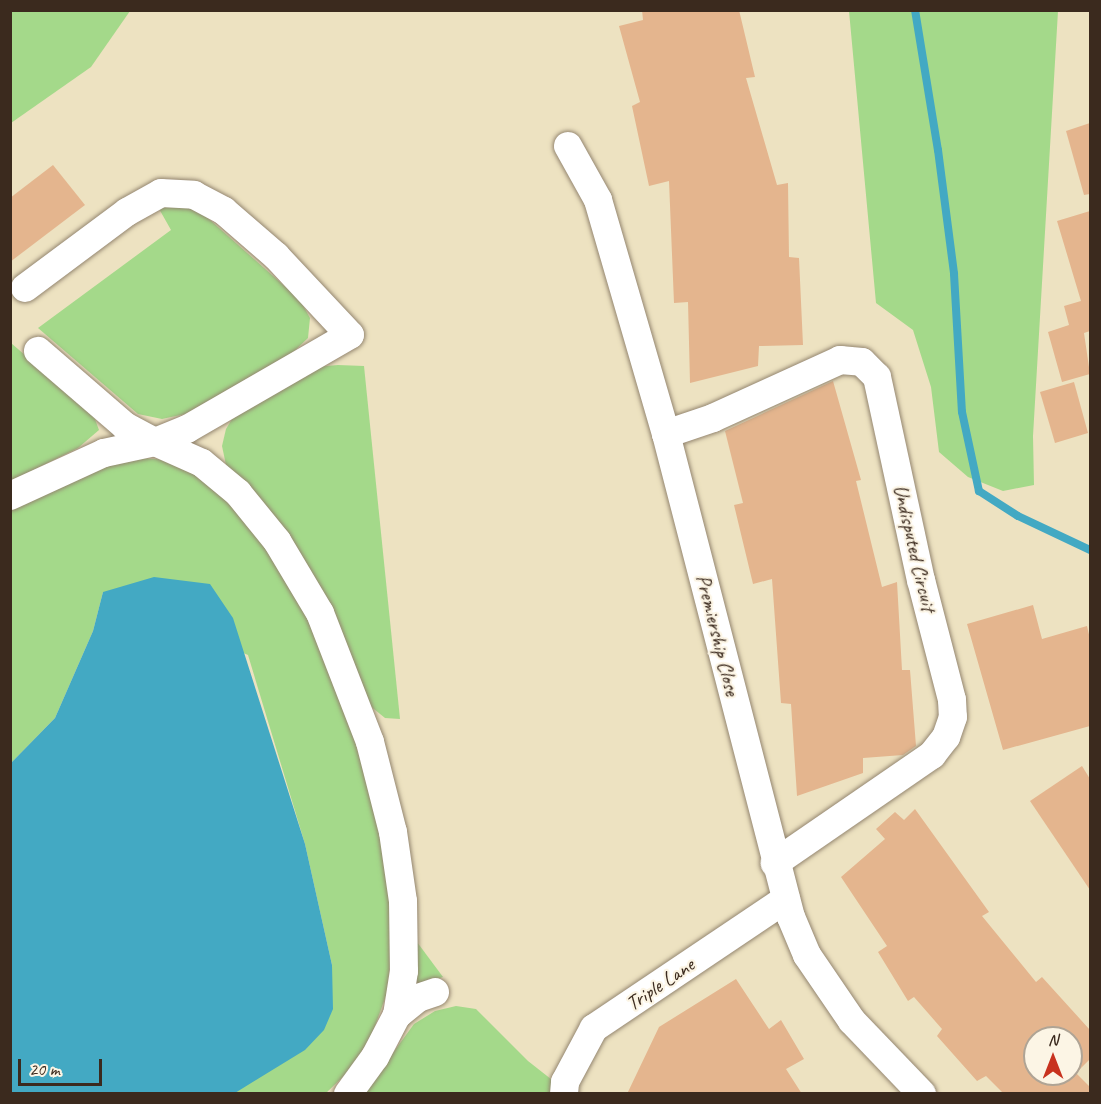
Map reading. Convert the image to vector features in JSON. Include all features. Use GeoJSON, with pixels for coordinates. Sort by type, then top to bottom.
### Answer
{"type":"FeatureCollection","features":[{"type":"Feature","properties":{"kind":"street","name":"Premiership Close"},"geometry":{"type":"LineString","coordinates":[[568,146],[598,200],[666,434],[786,900],[807,955],[828,989],[852,1021],[922,1094]]}},
{"type":"Feature","properties":{"kind":"street"},"geometry":{"type":"LineString","coordinates":[[10,496],[104,453],[155,442],[187,429],[350,335],[276,256],[224,211],[194,195],[162,193],[127,212],[25,288]]}},
{"type":"Feature","properties":{"kind":"street"},"geometry":{"type":"LineString","coordinates":[[38,351],[124,426],[202,463],[238,493],[277,541],[320,613],[347,674],[370,742],[393,832],[403,901],[404,971],[397,1015],[375,1057],[348,1094]]}},
{"type":"Feature","properties":{"kind":"street","name":"Undisputed Circuit"},"geometry":{"type":"LineString","coordinates":[[666,434],[713,418],[840,360],[862,362],[877,377],[921,580],[952,700],[953,717],[946,737],[932,755],[775,863]]}},
{"type":"Feature","properties":{"kind":"street","name":"Triple Lane"},"geometry":{"type":"LineString","coordinates":[[564,1094],[565,1082],[594,1028],[786,900]]}},
{"type":"Feature","properties":{"kind":"street"},"geometry":{"type":"LineString","coordinates":[[403,901],[424,933]]}},
{"type":"Feature","properties":{"kind":"street"},"geometry":{"type":"LineString","coordinates":[[397,1015],[418,998],[435,992]]}},
{"type":"Feature","properties":{"kind":"green space"},"geometry":{"type":"Polygon","coordinates":[[[11,10],[130,11],[91,67],[11,123],[11,10]]]}},
{"type":"Feature","properties":{"kind":"green space"},"geometry":{"type":"Polygon","coordinates":[[[849,11],[1058,11],[1033,436],[1034,485],[1003,491],[968,477],[939,452],[931,387],[913,330],[876,303],[849,11]]]}},
{"type":"Feature","properties":{"kind":"green space"},"geometry":{"type":"Polygon","coordinates":[[[178,204],[200,211],[300,300],[310,318],[308,338],[289,356],[185,414],[162,419],[138,414],[38,328],[171,230],[158,207],[178,204]]]}},
{"type":"Feature","properties":{"kind":"green space"},"geometry":{"type":"Polygon","coordinates":[[[11,343],[93,414],[99,430],[78,448],[11,481],[11,343]]]}},
{"type":"Feature","properties":{"kind":"green space"},"geometry":{"type":"Polygon","coordinates":[[[364,366],[400,719],[385,718],[369,705],[226,465],[222,446],[226,429],[235,414],[315,367],[364,366]]]}},
{"type":"Feature","properties":{"kind":"green space"},"geometry":{"type":"Polygon","coordinates":[[[140,458],[168,460],[200,473],[247,519],[319,629],[340,689],[377,819],[388,886],[392,946],[387,993],[372,1034],[351,1069],[326,1093],[235,1093],[332,965],[305,844],[248,655],[103,592],[93,631],[55,718],[11,763],[10,508],[99,467],[140,458]]]}},
{"type":"Feature","properties":{"kind":"green space"},"geometry":{"type":"Polygon","coordinates":[[[414,938],[443,977],[415,986],[414,938]]]}},
{"type":"Feature","properties":{"kind":"green space"},"geometry":{"type":"Polygon","coordinates":[[[456,1006],[476,1009],[528,1061],[570,1094],[363,1094],[414,1024],[435,1011],[456,1006]]]}},
{"type":"Feature","properties":{"kind":"water"},"geometry":{"type":"Polygon","coordinates":[[[154,577],[210,584],[233,618],[305,844],[332,965],[333,1009],[324,1030],[305,1050],[235,1093],[11,1093],[11,763],[55,718],[93,631],[103,592],[154,577]]]}},
{"type":"Feature","properties":{"kind":"building"},"geometry":{"type":"Polygon","coordinates":[[[642,10],[739,10],[755,77],[746,78],[777,185],[788,183],[789,257],[799,258],[803,345],[759,346],[758,366],[690,383],[688,302],[674,303],[669,181],[649,186],[632,106],[640,102],[619,26],[643,20],[642,10]]]}},
{"type":"Feature","properties":{"kind":"building"},"geometry":{"type":"Polygon","coordinates":[[[1090,123],[1090,194],[1084,195],[1066,131],[1090,123]]]}},
{"type":"Feature","properties":{"kind":"building"},"geometry":{"type":"Polygon","coordinates":[[[53,165],[85,205],[10,262],[10,198],[53,165]]]}},
{"type":"Feature","properties":{"kind":"building"},"geometry":{"type":"Polygon","coordinates":[[[1090,211],[1090,331],[1084,333],[1090,374],[1062,382],[1048,332],[1069,325],[1064,306],[1081,301],[1057,221],[1090,211]]]}},
{"type":"Feature","properties":{"kind":"building"},"geometry":{"type":"Polygon","coordinates":[[[833,381],[861,480],[856,481],[882,587],[897,582],[902,670],[910,670],[916,746],[903,755],[863,758],[863,773],[797,796],[791,704],[781,703],[772,579],[753,584],[734,505],[743,503],[725,431],[833,381]]]}},
{"type":"Feature","properties":{"kind":"building"},"geometry":{"type":"Polygon","coordinates":[[[1074,382],[1088,433],[1055,443],[1040,392],[1074,382]]]}},
{"type":"Feature","properties":{"kind":"building"},"geometry":{"type":"Polygon","coordinates":[[[1033,605],[1042,639],[1087,626],[1090,639],[1090,726],[1003,750],[967,624],[1033,605]]]}},
{"type":"Feature","properties":{"kind":"building"},"geometry":{"type":"Polygon","coordinates":[[[1082,766],[1090,779],[1090,890],[1030,801],[1082,766]]]}},
{"type":"Feature","properties":{"kind":"building"},"geometry":{"type":"Polygon","coordinates":[[[915,809],[989,912],[982,916],[1036,982],[1042,977],[1090,1030],[1090,1059],[1083,1066],[1083,1026],[1023,1026],[1023,1086],[1083,1086],[1083,1080],[1090,1087],[1090,1094],[1004,1094],[986,1076],[977,1081],[937,1036],[942,1029],[914,997],[908,1001],[878,952],[887,946],[841,877],[885,839],[876,829],[895,812],[904,820],[915,809]]]}},
{"type":"Feature","properties":{"kind":"building"},"geometry":{"type":"Polygon","coordinates":[[[736,979],[769,1029],[781,1020],[804,1059],[786,1069],[802,1094],[627,1094],[659,1027],[736,979]]]}},
{"type":"Feature","properties":{"kind":"waterway"},"geometry":{"type":"LineString","coordinates":[[915,10],[938,150],[954,274],[962,412],[979,491],[1018,516],[1090,550]]}}]}
